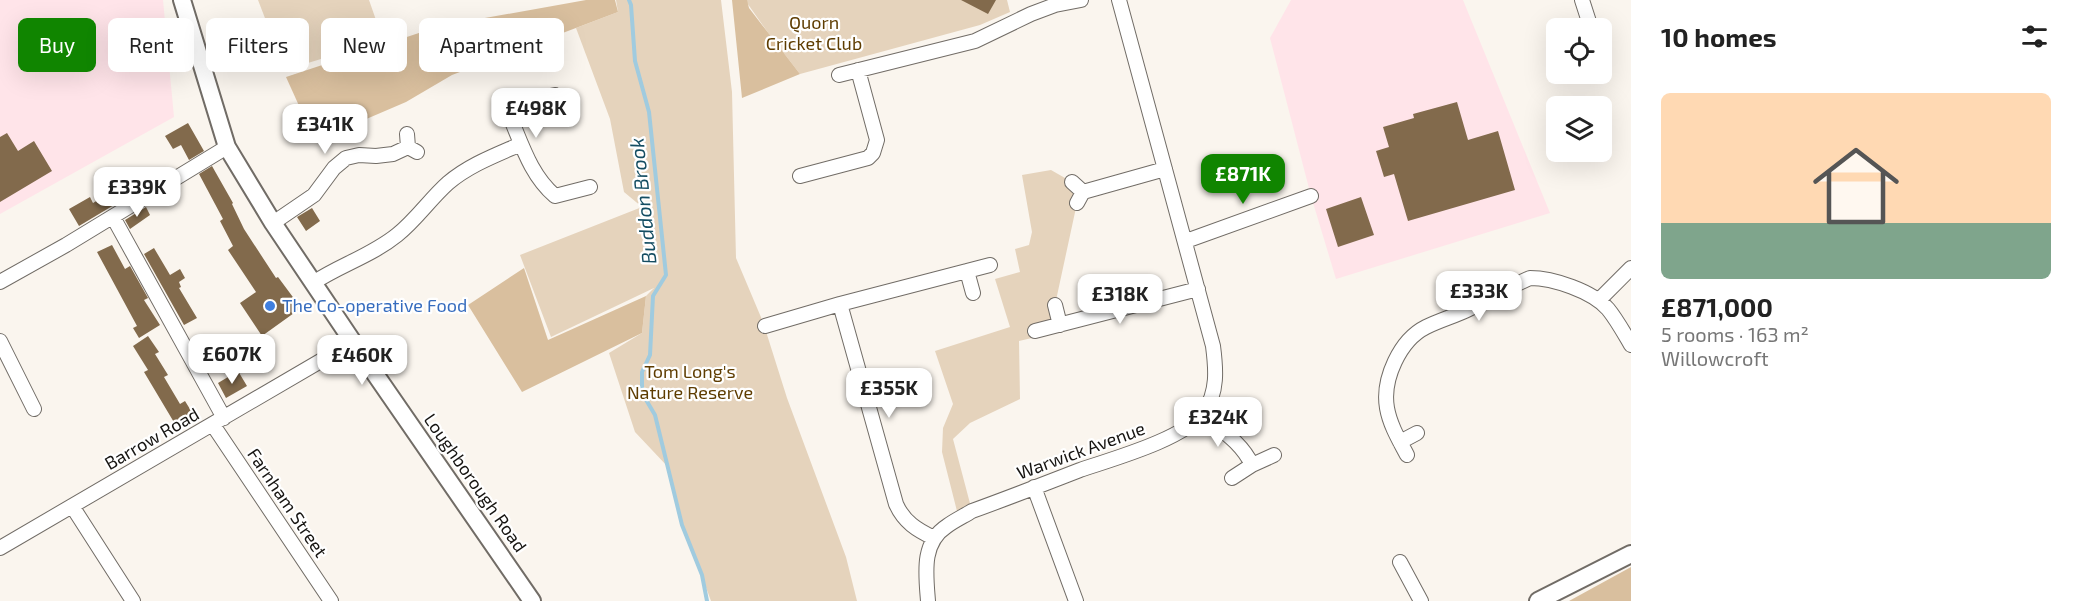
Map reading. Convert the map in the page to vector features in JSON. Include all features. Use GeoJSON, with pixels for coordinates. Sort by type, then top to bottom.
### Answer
{"type":"FeatureCollection","features":[{"type":"Feature","properties":{"kind":"street","name":"Loughborough Road"},"geometry":{"type":"LineString","coordinates":[[182,0],[227,147],[273,223],[532,601]]}},
{"type":"Feature","properties":{"kind":"street"},"geometry":{"type":"LineString","coordinates":[[839,75],[975,40],[1031,14],[1055,5],[1081,0]]}},
{"type":"Feature","properties":{"kind":"street"},"geometry":{"type":"LineString","coordinates":[[1119,0],[1213,346],[1216,369],[1214,388],[1210,403],[1203,415],[1238,444],[1252,465]]}},
{"type":"Feature","properties":{"kind":"street"},"geometry":{"type":"LineString","coordinates":[[1582,0],[1588,18]]}},
{"type":"Feature","properties":{"kind":"street"},"geometry":{"type":"LineString","coordinates":[[800,176],[868,158],[873,153],[877,140],[858,70]]}},
{"type":"Feature","properties":{"kind":"street"},"geometry":{"type":"LineString","coordinates":[[555,95],[537,98],[521,111],[513,124],[530,165],[545,188],[555,196],[590,187]]}},
{"type":"Feature","properties":{"kind":"street"},"geometry":{"type":"LineString","coordinates":[[273,223],[314,195],[326,182],[334,168],[346,158],[359,154],[376,156],[393,154],[411,144]]}},
{"type":"Feature","properties":{"kind":"street"},"geometry":{"type":"LineString","coordinates":[[313,282],[330,271],[379,248],[396,236],[458,175],[521,144]]}},
{"type":"Feature","properties":{"kind":"street"},"geometry":{"type":"LineString","coordinates":[[0,282],[113,217],[227,147]]}},
{"type":"Feature","properties":{"kind":"street"},"geometry":{"type":"LineString","coordinates":[[1072,182],[1080,197],[1165,169]]}},
{"type":"Feature","properties":{"kind":"street"},"geometry":{"type":"LineString","coordinates":[[1186,241],[1311,196]]}},
{"type":"Feature","properties":{"kind":"street","name":"Farnham Street"},"geometry":{"type":"LineString","coordinates":[[113,217],[219,422],[331,601]]}},
{"type":"Feature","properties":{"kind":"street"},"geometry":{"type":"LineString","coordinates":[[765,326],[990,265]]}},
{"type":"Feature","properties":{"kind":"street"},"geometry":{"type":"LineString","coordinates":[[1599,300],[1631,268]]}},
{"type":"Feature","properties":{"kind":"street"},"geometry":{"type":"LineString","coordinates":[[967,271],[973,293]]}},
{"type":"Feature","properties":{"kind":"street"},"geometry":{"type":"LineString","coordinates":[[1417,433],[1403,449],[1389,416],[1387,396],[1395,361],[1402,347],[1426,327],[1530,278],[1545,278],[1599,300],[1619,324],[1631,345]]}},
{"type":"Feature","properties":{"kind":"street"},"geometry":{"type":"LineString","coordinates":[[1035,331],[1198,290]]}},
{"type":"Feature","properties":{"kind":"street"},"geometry":{"type":"LineString","coordinates":[[840,304],[900,515],[908,523],[934,538],[926,566],[928,601]]}},
{"type":"Feature","properties":{"kind":"street"},"geometry":{"type":"LineString","coordinates":[[1055,305],[1060,325]]}},
{"type":"Feature","properties":{"kind":"street"},"geometry":{"type":"LineString","coordinates":[[0,340],[34,403]]}},
{"type":"Feature","properties":{"kind":"street","name":"Barrow Road"},"geometry":{"type":"LineString","coordinates":[[0,548],[353,342]]}},
{"type":"Feature","properties":{"kind":"street","name":"Warwick Avenue"},"geometry":{"type":"LineString","coordinates":[[934,538],[945,526],[972,512],[1034,487],[1152,446],[1203,415]]}},
{"type":"Feature","properties":{"kind":"street"},"geometry":{"type":"LineString","coordinates":[[1232,478],[1274,455]]}},
{"type":"Feature","properties":{"kind":"street"},"geometry":{"type":"LineString","coordinates":[[1034,487],[1076,601]]}},
{"type":"Feature","properties":{"kind":"street"},"geometry":{"type":"LineString","coordinates":[[72,506],[133,601]]}},
{"type":"Feature","properties":{"kind":"street"},"geometry":{"type":"LineString","coordinates":[[1538,601],[1631,554]]}},
{"type":"Feature","properties":{"kind":"street"},"geometry":{"type":"LineString","coordinates":[[1400,562],[1420,601]]}},
{"type":"Feature","properties":{"kind":"shaded area"},"geometry":{"type":"Polygon","coordinates":[[[0,0],[163,0],[165,18],[108,18],[108,72],[170,72],[174,117],[0,214],[0,0]]]}},
{"type":"Feature","properties":{"kind":"shaded area"},"geometry":{"type":"Polygon","coordinates":[[[586,0],[615,0],[618,12],[564,32],[564,18],[485,18],[586,0]]]}},
{"type":"Feature","properties":{"kind":"shaded area"},"geometry":{"type":"Polygon","coordinates":[[[732,0],[747,0],[749,8],[800,74],[742,98],[732,0]]]}},
{"type":"Feature","properties":{"kind":"shaded area"},"geometry":{"type":"Polygon","coordinates":[[[1291,0],[1463,0],[1550,213],[1336,279],[1311,196],[1270,38],[1291,0]]]}},
{"type":"Feature","properties":{"kind":"shaded area"},"geometry":{"type":"Polygon","coordinates":[[[419,33],[419,72],[460,72],[406,102],[315,141],[286,77],[309,72],[309,69],[321,65],[321,72],[407,72],[407,37],[419,33]]]}},
{"type":"Feature","properties":{"kind":"shaded area"},"geometry":{"type":"Polygon","coordinates":[[[524,268],[548,340],[646,296],[642,333],[522,392],[468,305],[524,268]]]}},
{"type":"Feature","properties":{"kind":"shaded area"},"geometry":{"type":"Polygon","coordinates":[[[1631,567],[1631,601],[1569,601],[1631,567]]]}},
{"type":"Feature","properties":{"kind":"green space"},"geometry":{"type":"Polygon","coordinates":[[[258,0],[369,0],[375,18],[321,18],[321,59],[309,63],[309,18],[265,18],[258,0]]]}},
{"type":"Feature","properties":{"kind":"green space","name":"Tom Long's Nature Reserve"},"geometry":{"type":"Polygon","coordinates":[[[616,0],[721,0],[732,92],[736,258],[763,322],[787,398],[846,557],[857,601],[711,601],[681,519],[668,467],[635,432],[609,353],[642,333],[646,296],[654,288],[551,337],[520,255],[642,207],[624,192],[610,119],[576,28],[618,12],[616,0]]]}},
{"type":"Feature","properties":{"kind":"green space","name":"Quorn Cricket Club"},"geometry":{"type":"Polygon","coordinates":[[[745,0],[1007,0],[1010,12],[980,25],[800,74],[745,0]]]}},
{"type":"Feature","properties":{"kind":"green space"},"geometry":{"type":"Polygon","coordinates":[[[1051,170],[1072,182],[1077,203],[1055,305],[1060,325],[1036,337],[1019,341],[1020,399],[970,423],[953,439],[972,511],[959,519],[942,452],[943,428],[953,404],[935,351],[1010,327],[995,279],[1020,272],[1015,249],[1029,245],[1032,232],[1022,175],[1051,170]]]}},
{"type":"Feature","properties":{"kind":"building"},"geometry":{"type":"Polygon","coordinates":[[[961,0],[996,0],[988,14],[961,0]]]}},
{"type":"Feature","properties":{"kind":"building"},"geometry":{"type":"Polygon","coordinates":[[[1457,102],[1468,140],[1498,131],[1515,190],[1408,221],[1394,174],[1384,177],[1376,151],[1389,147],[1383,127],[1414,118],[1413,114],[1457,102]]]}},
{"type":"Feature","properties":{"kind":"building"},"geometry":{"type":"Polygon","coordinates":[[[188,123],[204,151],[189,160],[181,145],[173,149],[165,136],[188,123]]]}},
{"type":"Feature","properties":{"kind":"building"},"geometry":{"type":"Polygon","coordinates":[[[7,133],[18,151],[34,141],[52,171],[0,202],[0,137],[7,133]]]}},
{"type":"Feature","properties":{"kind":"building"},"geometry":{"type":"Polygon","coordinates":[[[212,166],[233,203],[244,229],[276,278],[278,277],[301,308],[262,336],[240,303],[256,292],[228,250],[233,246],[220,221],[223,219],[199,174],[212,166]]]}},
{"type":"Feature","properties":{"kind":"building"},"geometry":{"type":"Polygon","coordinates":[[[134,167],[140,176],[147,171],[154,181],[79,226],[69,209],[90,197],[93,203],[123,185],[118,176],[134,167]]]}},
{"type":"Feature","properties":{"kind":"building"},"geometry":{"type":"Polygon","coordinates":[[[1361,197],[1374,235],[1338,247],[1326,209],[1361,197]]]}},
{"type":"Feature","properties":{"kind":"building"},"geometry":{"type":"Polygon","coordinates":[[[146,207],[150,215],[130,229],[125,220],[146,207]]]}},
{"type":"Feature","properties":{"kind":"building"},"geometry":{"type":"Polygon","coordinates":[[[312,208],[320,221],[306,231],[297,217],[312,208]]]}},
{"type":"Feature","properties":{"kind":"building"},"geometry":{"type":"Polygon","coordinates":[[[112,245],[125,269],[130,266],[148,298],[144,300],[160,325],[139,338],[133,328],[137,326],[97,252],[112,245]]]}},
{"type":"Feature","properties":{"kind":"building"},"geometry":{"type":"Polygon","coordinates":[[[154,248],[170,275],[180,269],[185,278],[179,282],[181,287],[179,288],[197,318],[184,325],[144,254],[154,248]]]}},
{"type":"Feature","properties":{"kind":"building"},"geometry":{"type":"Polygon","coordinates":[[[148,336],[159,352],[155,354],[168,375],[164,377],[180,404],[185,401],[193,414],[175,424],[144,372],[148,370],[133,346],[148,336]]]}},
{"type":"Feature","properties":{"kind":"building"},"geometry":{"type":"Polygon","coordinates":[[[238,371],[247,386],[226,398],[218,383],[238,371]]]}},
{"type":"Feature","properties":{"kind":"waterway","name":"Buddon Brook"},"geometry":{"type":"LineString","coordinates":[[629,0],[635,61],[649,112],[666,275],[653,296],[650,355],[642,372],[642,393],[655,415],[682,525],[702,575],[707,601]]}},
{"type":"Feature","properties":{"kind":"place","name":"The Co-operative Food"},"geometry":{"type":"Point","coordinates":[270,306]}}]}
